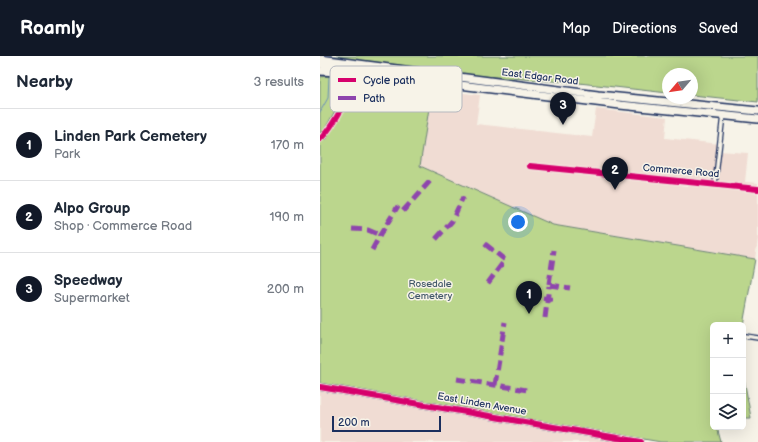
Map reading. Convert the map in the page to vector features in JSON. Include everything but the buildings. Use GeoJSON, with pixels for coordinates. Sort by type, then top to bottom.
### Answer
{"type":"FeatureCollection","features":[{"type":"Feature","properties":{"kind":"highway","name":"East Edgar Road"},"geometry":{"type":"LineString","coordinates":[[320,59],[374,66]]}},
{"type":"Feature","properties":{"kind":"highway"},"geometry":{"type":"LineString","coordinates":[[320,64],[338,66]]}},
{"type":"Feature","properties":{"kind":"highway","name":"East Edgar Road"},"geometry":{"type":"LineString","coordinates":[[320,71],[330,72]]}},
{"type":"Feature","properties":{"kind":"highway","name":"East Edgar Road"},"geometry":{"type":"LineString","coordinates":[[462,77],[590,94],[758,111]]}},
{"type":"Feature","properties":{"kind":"highway","name":"East Edgar Road"},"geometry":{"type":"LineString","coordinates":[[462,85],[620,105],[758,119]]}},
{"type":"Feature","properties":{"kind":"street"},"geometry":{"type":"LineString","coordinates":[[320,139],[330,128],[339,112]]}},
{"type":"Feature","properties":{"kind":"street"},"geometry":{"type":"LineString","coordinates":[[715,184],[723,115]]}},
{"type":"Feature","properties":{"kind":"street","name":"Commerce Road"},"geometry":{"type":"LineString","coordinates":[[530,166],[758,189]]}},
{"type":"Feature","properties":{"kind":"street"},"geometry":{"type":"LineString","coordinates":[[746,336],[758,338]]}},
{"type":"Feature","properties":{"kind":"street","name":"East Linden Avenue"},"geometry":{"type":"LineString","coordinates":[[320,387],[641,442]]}},
{"type":"Feature","properties":{"kind":"shaded area"},"geometry":{"type":"Polygon","coordinates":[[[462,93],[480,95],[476,124],[592,137],[596,109],[667,117],[665,138],[720,144],[719,151],[748,153],[745,182],[758,183],[758,239],[755,259],[553,225],[420,166],[428,112],[462,112],[462,93]]]}},
{"type":"Feature","properties":{"kind":"shaded area"},"geometry":{"type":"Polygon","coordinates":[[[320,390],[452,412],[627,442],[320,442],[320,390]]]}},
{"type":"Feature","properties":{"kind":"green space"},"geometry":{"type":"Polygon","coordinates":[[[329,56],[758,56],[758,102],[698,96],[698,68],[662,68],[662,92],[579,83],[462,73],[462,66],[406,66],[329,56]]]}},
{"type":"Feature","properties":{"kind":"green space"},"geometry":{"type":"Polygon","coordinates":[[[330,76],[330,112],[334,112],[324,130],[320,133],[320,77],[330,76]]]}},
{"type":"Feature","properties":{"kind":"green space","name":"Rosedale Cemetery"},"geometry":{"type":"Polygon","coordinates":[[[342,112],[428,112],[420,166],[553,225],[755,259],[744,322],[710,322],[710,430],[718,430],[721,442],[661,442],[320,383],[320,143],[327,138],[342,112]]]}},
{"type":"Feature","properties":{"kind":"green space"},"geometry":{"type":"Polygon","coordinates":[[[746,390],[751,418],[746,418],[746,390]]]}},
{"type":"Feature","properties":{"kind":"waterway"},"geometry":{"type":"LineString","coordinates":[[320,112],[328,98],[329,77]]}},
{"type":"Feature","properties":{"kind":"marked path"},"geometry":{"type":"LineString","coordinates":[[403,211],[431,180]]}},
{"type":"Feature","properties":{"kind":"marked path"},"geometry":{"type":"LineString","coordinates":[[436,239],[452,221],[463,197]]}},
{"type":"Feature","properties":{"kind":"marked path"},"geometry":{"type":"LineString","coordinates":[[372,250],[398,206]]}},
{"type":"Feature","properties":{"kind":"marked path"},"geometry":{"type":"LineString","coordinates":[[352,229],[368,230],[380,235]]}},
{"type":"Feature","properties":{"kind":"marked path"},"geometry":{"type":"LineString","coordinates":[[485,244],[505,260],[488,283]]}},
{"type":"Feature","properties":{"kind":"marked path"},"geometry":{"type":"LineString","coordinates":[[549,284],[554,250]]}},
{"type":"Feature","properties":{"kind":"marked path"},"geometry":{"type":"LineString","coordinates":[[550,285],[570,288]]}},
{"type":"Feature","properties":{"kind":"marked path"},"geometry":{"type":"LineString","coordinates":[[545,318],[549,286]]}},
{"type":"Feature","properties":{"kind":"marked path"},"geometry":{"type":"LineString","coordinates":[[528,296],[557,300]]}},
{"type":"Feature","properties":{"kind":"marked path"},"geometry":{"type":"LineString","coordinates":[[495,385],[505,322]]}},
{"type":"Feature","properties":{"kind":"marked path"},"geometry":{"type":"LineString","coordinates":[[457,379],[527,390]]}},
{"type":"Feature","properties":{"kind":"cycle path"},"geometry":{"type":"LineString","coordinates":[[320,139],[331,126],[340,112]]}},
{"type":"Feature","properties":{"kind":"cycle path"},"geometry":{"type":"LineString","coordinates":[[530,166],[758,189]]}},
{"type":"Feature","properties":{"kind":"cycle path"},"geometry":{"type":"LineString","coordinates":[[320,387],[641,442]]}},
{"type":"Feature","properties":{"kind":"place","name":"Speedway"},"geometry":{"type":"Point","coordinates":[563,125]}},
{"type":"Feature","properties":{"kind":"place","name":"Alpo Group"},"geometry":{"type":"Point","coordinates":[615,190]}},
{"type":"Feature","properties":{"kind":"place","name":"Linden Park Cemetery"},"geometry":{"type":"Point","coordinates":[529,314]}}]}
